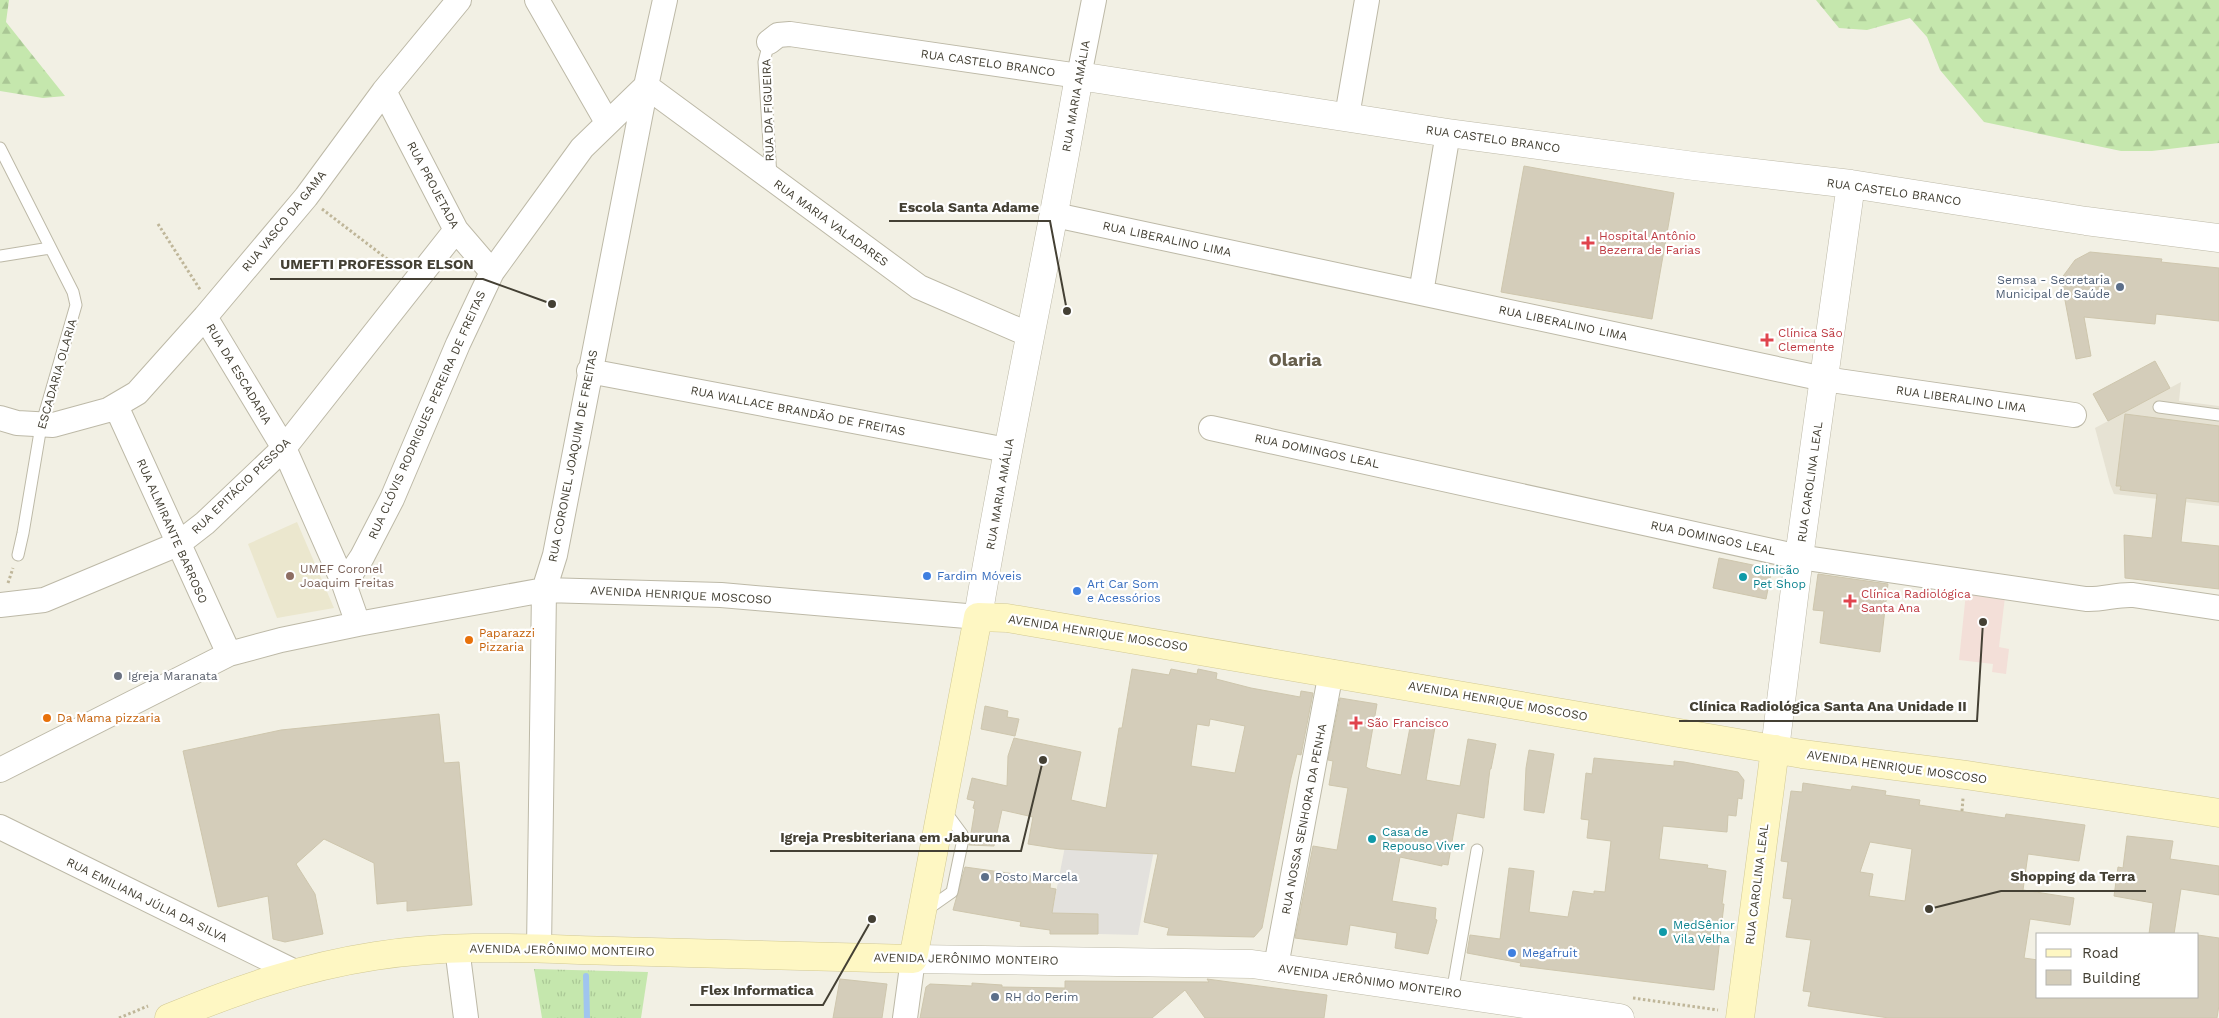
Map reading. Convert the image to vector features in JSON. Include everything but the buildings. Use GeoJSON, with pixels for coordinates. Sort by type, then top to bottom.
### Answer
{"type":"FeatureCollection","features":[{"type":"Feature","properties":{"kind":"main road","name":"AVENIDA HENRIQUE MOSCOSO"},"geometry":{"type":"LineString","coordinates":[[978,617],[1008,618],[1775,749],[2219,813]]}},
{"type":"Feature","properties":{"kind":"main road","name":"RUA MARIA AMÁLIA"},"geometry":{"type":"LineString","coordinates":[[913,959],[920,914],[978,617]]}},
{"type":"Feature","properties":{"kind":"main road","name":"RUA CAROLINA LEAL"},"geometry":{"type":"LineString","coordinates":[[1740,1018],[1775,749]]}},
{"type":"Feature","properties":{"kind":"main road","name":"AVENIDA JERÔNIMO MONTEIRO"},"geometry":{"type":"LineString","coordinates":[[174,1017],[247,987],[295,972],[376,956],[457,948],[913,959]]}},
{"type":"Feature","properties":{"kind":"street","name":"RUA VASCO DA GAMA"},"geometry":{"type":"LineString","coordinates":[[0,418],[17,423],[41,426],[75,421],[116,406],[137,393],[208,313],[306,197],[384,91],[459,0]]}},
{"type":"Feature","properties":{"kind":"street"},"geometry":{"type":"LineString","coordinates":[[537,0],[607,122]]}},
{"type":"Feature","properties":{"kind":"street","name":"RUA CORONEL JOAQUIM DE FREITAS"},"geometry":{"type":"LineString","coordinates":[[539,949],[544,590],[555,555],[589,371],[665,0]]}},
{"type":"Feature","properties":{"kind":"street","name":"RUA MARIA AMÁLIA"},"geometry":{"type":"LineString","coordinates":[[978,617],[1094,0]]}},
{"type":"Feature","properties":{"kind":"street"},"geometry":{"type":"LineString","coordinates":[[1347,116],[1367,0]]}},
{"type":"Feature","properties":{"kind":"street","name":"RUA CASTELO BRANCO"},"geometry":{"type":"LineString","coordinates":[[769,42],[778,36],[790,34],[1347,116],[1448,133],[1694,166],[1851,184],[2086,221],[2219,238]]}},
{"type":"Feature","properties":{"kind":"street","name":"RUA CLÓVIS RODRIGUES PEREIRA DE FREITAS"},"geometry":{"type":"LineString","coordinates":[[344,584],[362,557],[392,499],[458,344],[492,272],[582,148],[646,86]]}},
{"type":"Feature","properties":{"kind":"street","name":"RUA MARIA VALADARES"},"geometry":{"type":"LineString","coordinates":[[646,86],[919,288],[1030,335]]}},
{"type":"Feature","properties":{"kind":"street","name":"RUA PROJETADA"},"geometry":{"type":"LineString","coordinates":[[384,91],[456,230],[492,272]]}},
{"type":"Feature","properties":{"kind":"street"},"geometry":{"type":"LineString","coordinates":[[1421,293],[1448,133]]}},
{"type":"Feature","properties":{"kind":"street","name":"RUA CAROLINA LEAL"},"geometry":{"type":"LineString","coordinates":[[1775,749],[1799,557],[1851,184]]}},
{"type":"Feature","properties":{"kind":"street","name":"RUA LIBERALINO LIMA"},"geometry":{"type":"LineString","coordinates":[[1055,215],[1824,379],[2074,414]]}},
{"type":"Feature","properties":{"kind":"street","name":"RUA EPITÁCIO PESSOA"},"geometry":{"type":"LineString","coordinates":[[0,605],[44,600],[178,544],[205,523],[284,448],[456,230]]}},
{"type":"Feature","properties":{"kind":"street","name":"RUA DA ESCADARIA"},"geometry":{"type":"LineString","coordinates":[[208,313],[284,448],[344,584],[358,624]]}},
{"type":"Feature","properties":{"kind":"street","name":"RUA WALLACE BRANDÃO DE FREITAS"},"geometry":{"type":"LineString","coordinates":[[589,371],[1008,450]]}},
{"type":"Feature","properties":{"kind":"street","name":"RUA ALMIRANTE BARROSO"},"geometry":{"type":"LineString","coordinates":[[116,406],[229,654]]}},
{"type":"Feature","properties":{"kind":"street","name":"RUA DOMINGOS LEAL"},"geometry":{"type":"LineString","coordinates":[[1211,428],[1799,557],[2086,599],[2107,599],[2123,595],[2219,608]]}},
{"type":"Feature","properties":{"kind":"street","name":"AVENIDA HENRIQUE MOSCOSO"},"geometry":{"type":"LineString","coordinates":[[0,770],[229,654],[281,640],[358,624],[544,590],[721,595],[978,617]]}},
{"type":"Feature","properties":{"kind":"street","name":"RUA NOSSA SENHORA DA PENHA"},"geometry":{"type":"LineString","coordinates":[[1276,966],[1332,672]]}},
{"type":"Feature","properties":{"kind":"street","name":"RUA EMILIANA JÚLIA DA SILVA"},"geometry":{"type":"LineString","coordinates":[[0,827],[295,972]]}},
{"type":"Feature","properties":{"kind":"street"},"geometry":{"type":"LineString","coordinates":[[457,948],[466,1018]]}},
{"type":"Feature","properties":{"kind":"street","name":"RUA MARIA AMÁLIA"},"geometry":{"type":"LineString","coordinates":[[905,1018],[913,959]]}},
{"type":"Feature","properties":{"kind":"street","name":"AVENIDA JERÔNIMO MONTEIRO"},"geometry":{"type":"LineString","coordinates":[[913,959],[1226,962],[1276,966],[1620,1018]]}},
{"type":"Feature","properties":{"kind":"lane","name":"RUA DA FIGUEIRA"},"geometry":{"type":"LineString","coordinates":[[769,42],[764,62],[771,179]]}},
{"type":"Feature","properties":{"kind":"lane","name":"ESCADARIA OLARIA"},"geometry":{"type":"LineString","coordinates":[[0,148],[73,292],[76,305],[41,426],[18,555]]}},
{"type":"Feature","properties":{"kind":"lane"},"geometry":{"type":"LineString","coordinates":[[0,256],[50,248]]}},
{"type":"Feature","properties":{"kind":"lane"},"geometry":{"type":"LineString","coordinates":[[2159,408],[2219,415]]}},
{"type":"Feature","properties":{"kind":"lane"},"geometry":{"type":"LineString","coordinates":[[1452,993],[1477,850]]}},
{"type":"Feature","properties":{"kind":"path"},"geometry":{"type":"LineString","coordinates":[[306,197],[415,280]]}},
{"type":"Feature","properties":{"kind":"path","name":"RUA DA ESCADARIA"},"geometry":{"type":"LineString","coordinates":[[158,224],[208,313]]}},
{"type":"Feature","properties":{"kind":"shaded area"},"geometry":{"type":"Polygon","coordinates":[[[2181,382],[2179,401],[2219,406],[2219,506],[2114,494],[2095,428],[2181,382]]]}},
{"type":"Feature","properties":{"kind":"shaded area","name":"UMEF Coronel Joaquim Freitas"},"geometry":{"type":"Polygon","coordinates":[[[297,522],[334,608],[277,618],[248,544],[297,522]]]}},
{"type":"Feature","properties":{"kind":"shaded area"},"geometry":{"type":"Polygon","coordinates":[[[1966,593],[2005,597],[1999,647],[2009,649],[2006,674],[1992,672],[1993,664],[1959,660],[1966,593]]]}},
{"type":"Feature","properties":{"kind":"shaded area"},"geometry":{"type":"Polygon","coordinates":[[[1068,831],[1156,839],[1138,935],[1098,934],[1097,914],[1052,913],[1068,831]]]}},
{"type":"Feature","properties":{"kind":"green space"},"geometry":{"type":"Polygon","coordinates":[[[0,0],[9,0],[6,22],[65,96],[43,98],[0,91],[0,0]]]}},
{"type":"Feature","properties":{"kind":"green space"},"geometry":{"type":"Polygon","coordinates":[[[1816,0],[2219,0],[2219,143],[2152,151],[2121,151],[1984,122],[1940,70],[1927,37],[1910,18],[1867,30],[1839,28],[1816,0]]]}},
{"type":"Feature","properties":{"kind":"green space"},"geometry":{"type":"Polygon","coordinates":[[[534,969],[648,972],[641,1018],[542,1018],[534,969]]]}},
{"type":"Feature","properties":{"kind":"waterway"},"geometry":{"type":"LineString","coordinates":[[586,976],[587,1018]]}},
{"type":"Feature","properties":{"kind":"place","name":"Hospital Antônio Bezerra de Farias"},"geometry":{"type":"Point","coordinates":[1588,243]}},
{"type":"Feature","properties":{"kind":"place","name":"Semsa - Secretaria Municipal de Saúde"},"geometry":{"type":"Point","coordinates":[2120,287]}},
{"type":"Feature","properties":{"kind":"place","name":"UMEFTI PROFESSOR ELSON"},"geometry":{"type":"Point","coordinates":[552,304]}},
{"type":"Feature","properties":{"kind":"place","name":"Escola Santa Adame"},"geometry":{"type":"Point","coordinates":[1067,311]}},
{"type":"Feature","properties":{"kind":"place","name":"Clínica São Clemente"},"geometry":{"type":"Point","coordinates":[1767,340]}},
{"type":"Feature","properties":{"kind":"place","name":"UMEF Coronel Joaquim Freitas"},"geometry":{"type":"Point","coordinates":[290,576]}},
{"type":"Feature","properties":{"kind":"place","name":"Fardim Móveis"},"geometry":{"type":"Point","coordinates":[927,576]}},
{"type":"Feature","properties":{"kind":"place","name":"Clinicão Pet Shop"},"geometry":{"type":"Point","coordinates":[1743,577]}},
{"type":"Feature","properties":{"kind":"place","name":"Art Car Som e Acessórios"},"geometry":{"type":"Point","coordinates":[1077,591]}},
{"type":"Feature","properties":{"kind":"place","name":"Clínica Radiológica Santa Ana"},"geometry":{"type":"Point","coordinates":[1850,601]}},
{"type":"Feature","properties":{"kind":"place","name":"Clínica Radiológica Santa Ana Unidade II"},"geometry":{"type":"Point","coordinates":[1983,622]}},
{"type":"Feature","properties":{"kind":"place","name":"Paparazzi Pizzaria"},"geometry":{"type":"Point","coordinates":[469,640]}},
{"type":"Feature","properties":{"kind":"place","name":"Igreja Maranata"},"geometry":{"type":"Point","coordinates":[118,676]}},
{"type":"Feature","properties":{"kind":"place","name":"Da Mama pizzaria"},"geometry":{"type":"Point","coordinates":[47,718]}},
{"type":"Feature","properties":{"kind":"place","name":"São Francisco"},"geometry":{"type":"Point","coordinates":[1356,723]}},
{"type":"Feature","properties":{"kind":"place","name":"Igreja Presbiteriana em Jaburuna"},"geometry":{"type":"Point","coordinates":[1043,760]}},
{"type":"Feature","properties":{"kind":"place","name":"Casa de Repouso Viver"},"geometry":{"type":"Point","coordinates":[1372,839]}},
{"type":"Feature","properties":{"kind":"place","name":"Posto Marcela"},"geometry":{"type":"Point","coordinates":[985,877]}},
{"type":"Feature","properties":{"kind":"place","name":"Shopping da Terra"},"geometry":{"type":"Point","coordinates":[1929,909]}},
{"type":"Feature","properties":{"kind":"place","name":"Flex Informatica"},"geometry":{"type":"Point","coordinates":[872,919]}},
{"type":"Feature","properties":{"kind":"place","name":"MedSênior Vila Velha"},"geometry":{"type":"Point","coordinates":[1663,932]}},
{"type":"Feature","properties":{"kind":"place","name":"Megafruit"},"geometry":{"type":"Point","coordinates":[1512,953]}},
{"type":"Feature","properties":{"kind":"place","name":"RH do Perim"},"geometry":{"type":"Point","coordinates":[995,997]}},
{"type":"Feature","properties":{"kind":"district","name":"Olaria"},"geometry":{"type":"Point","coordinates":[1295,359]}}]}
